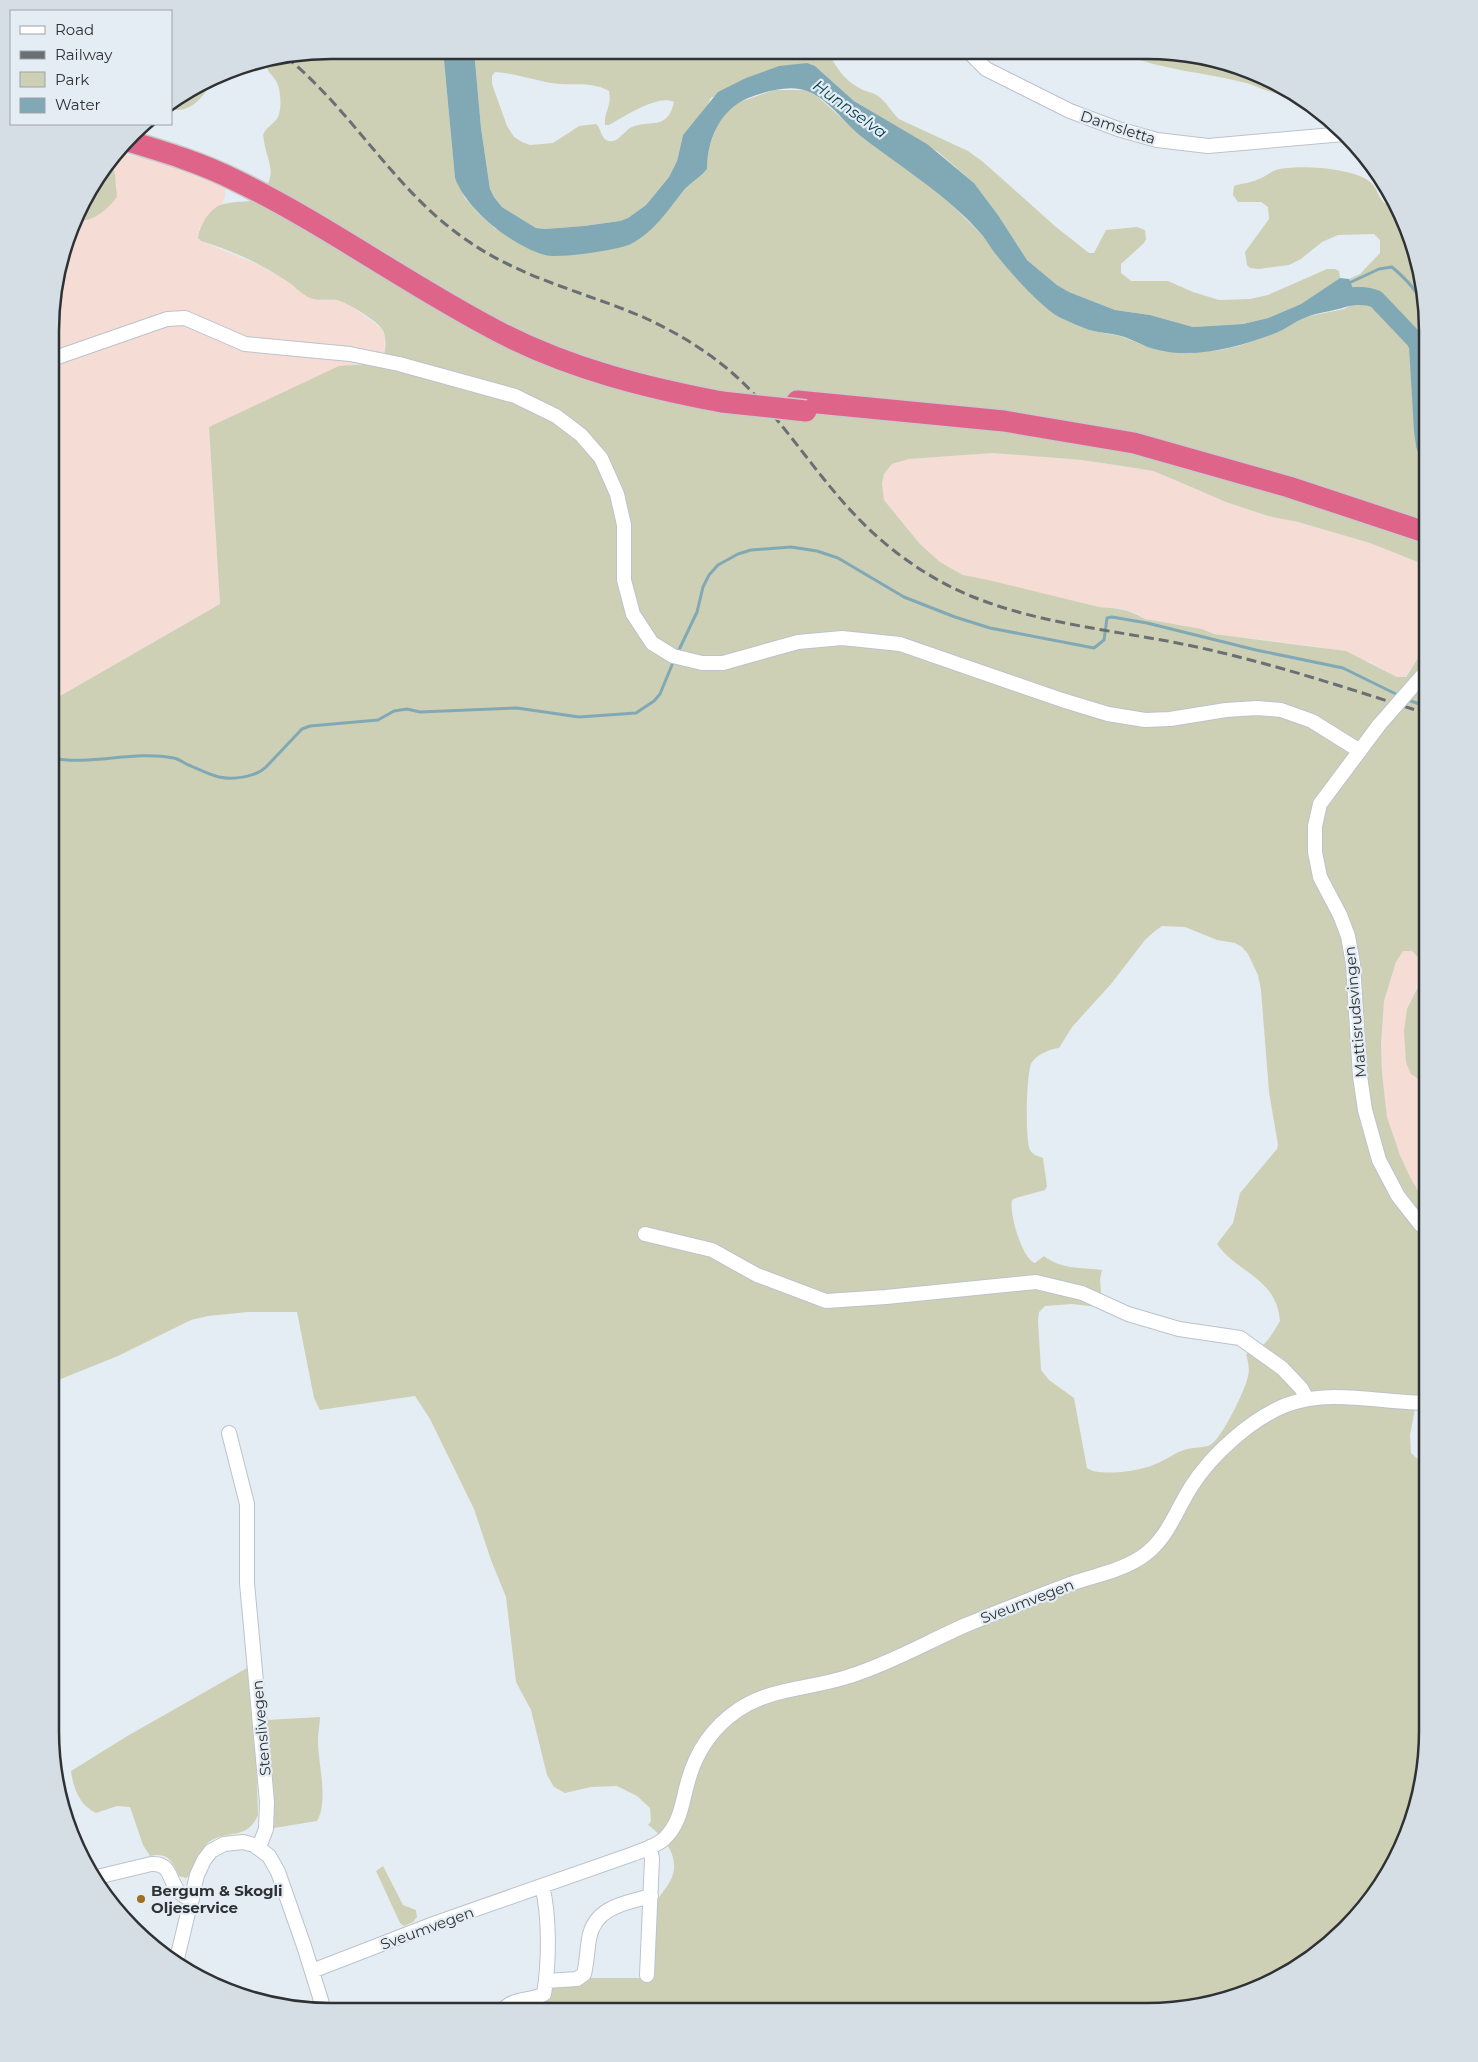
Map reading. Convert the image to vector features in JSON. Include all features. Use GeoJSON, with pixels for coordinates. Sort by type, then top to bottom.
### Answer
{"type":"FeatureCollection","features":[{"type":"Feature","properties":{"kind":"highway"},"geometry":{"type":"LineString","coordinates":[[142,134],[210,158],[283,193],[507,326],[582,358],[719,396]]}},
{"type":"Feature","properties":{"kind":"highway"},"geometry":{"type":"LineString","coordinates":[[134,143],[206,167],[269,197],[425,291],[505,335],[608,376],[650,387],[1035,434],[1119,450],[1204,471],[1419,538]]}},
{"type":"Feature","properties":{"kind":"highway"},"geometry":{"type":"LineString","coordinates":[[801,406],[1004,421],[1134,443],[1289,487],[1419,530]]}},
{"type":"Feature","properties":{"kind":"street","name":"Damsletta"},"geometry":{"type":"LineString","coordinates":[[976,59],[986,68],[1070,111],[1118,130],[1157,140],[1208,146],[1336,135]]}},
{"type":"Feature","properties":{"kind":"street"},"geometry":{"type":"LineString","coordinates":[[59,357],[160,321],[182,317],[245,344],[350,354],[399,364],[515,396],[556,416],[581,435],[601,458],[617,494],[624,524],[624,580],[633,614],[652,643],[673,656],[702,663],[723,663],[798,642],[842,638],[900,644],[1062,700],[1117,715],[1145,720],[1170,719],[1226,710],[1257,708],[1281,710],[1312,721],[1360,751]]}},
{"type":"Feature","properties":{"kind":"street","name":"Mattisrudsvingen"},"geometry":{"type":"LineString","coordinates":[[1419,682],[1379,725],[1320,804],[1315,826],[1315,852],[1320,878],[1348,936],[1353,964],[1360,1076],[1365,1110],[1379,1160],[1398,1196],[1419,1223]]}},
{"type":"Feature","properties":{"kind":"street"},"geometry":{"type":"LineString","coordinates":[[645,1234],[712,1250],[757,1275],[826,1300],[886,1297],[1036,1282],[1082,1294],[1128,1314],[1179,1329],[1240,1338],[1282,1368],[1302,1388],[1307,1399]]}},
{"type":"Feature","properties":{"kind":"street","name":"Sveumvegen"},"geometry":{"type":"LineString","coordinates":[[312,1971],[436,1923],[650,1847],[662,1840],[678,1819],[693,1768],[703,1747],[715,1730],[738,1710],[758,1699],[784,1690],[839,1680],[881,1665],[967,1624],[1056,1589],[1116,1569],[1139,1558],[1162,1539],[1189,1489],[1220,1450],[1276,1410],[1307,1399],[1345,1398],[1419,1402]]}},
{"type":"Feature","properties":{"kind":"street","name":"Stenslivegen"},"geometry":{"type":"LineString","coordinates":[[229,1433],[245,1493],[248,1514],[248,1595],[267,1802],[266,1828],[259,1847]]}},
{"type":"Feature","properties":{"kind":"street"},"geometry":{"type":"LineString","coordinates":[[178,1956],[198,1870],[211,1852],[224,1844],[233,1842],[243,1842],[259,1847],[269,1856],[278,1872],[322,2003]]}},
{"type":"Feature","properties":{"kind":"street"},"geometry":{"type":"LineString","coordinates":[[647,1975],[652,1859],[650,1847]]}},
{"type":"Feature","properties":{"kind":"street"},"geometry":{"type":"LineString","coordinates":[[101,1876],[146,1865],[158,1864],[167,1870],[178,1893],[192,1899]]}},
{"type":"Feature","properties":{"kind":"street"},"geometry":{"type":"LineString","coordinates":[[511,2003],[538,1997],[545,1988],[547,1920],[542,1886]]}},
{"type":"Feature","properties":{"kind":"street"},"geometry":{"type":"LineString","coordinates":[[545,1988],[577,1979],[584,1974],[589,1938],[594,1923],[601,1914],[615,1906],[651,1896]]}},
{"type":"Feature","properties":{"kind":"shaded area"},"geometry":{"type":"Polygon","coordinates":[[[124,154],[167,163],[225,186],[225,197],[222,204],[211,212],[199,229],[198,238],[201,241],[259,265],[287,280],[304,294],[320,300],[338,300],[350,305],[382,329],[385,337],[384,355],[382,363],[356,364],[209,427],[220,604],[60,696],[59,313],[61,295],[68,260],[82,221],[86,221],[117,188],[113,168],[124,154]]]}},
{"type":"Feature","properties":{"kind":"shaded area"},"geometry":{"type":"Polygon","coordinates":[[[993,453],[1082,460],[1153,471],[1226,502],[1268,516],[1298,522],[1370,543],[1419,562],[1419,656],[1405,677],[1397,677],[1370,662],[1320,647],[1214,634],[1202,629],[1145,619],[1138,614],[1116,608],[1099,607],[963,575],[940,562],[920,544],[884,500],[882,483],[884,474],[892,464],[909,459],[993,453]]]}},
{"type":"Feature","properties":{"kind":"shaded area"},"geometry":{"type":"Polygon","coordinates":[[[1403,951],[1412,951],[1416,953],[1419,959],[1419,983],[1416,988],[1419,1080],[1419,1192],[1400,1155],[1387,1117],[1382,1073],[1381,1046],[1384,1001],[1400,954],[1403,951]]]}},
{"type":"Feature","properties":{"kind":"green space"},"geometry":{"type":"Polygon","coordinates":[[[313,59],[444,59],[455,178],[465,198],[479,214],[496,229],[631,244],[654,225],[688,185],[706,170],[707,152],[717,126],[727,112],[737,103],[774,90],[805,90],[817,96],[864,138],[908,169],[951,204],[983,236],[1011,272],[1050,310],[1061,318],[1089,330],[1120,336],[1154,349],[1181,353],[1221,350],[1242,345],[1277,332],[1305,317],[1344,309],[1354,303],[1349,279],[1360,274],[1380,253],[1380,240],[1374,234],[1338,235],[1322,242],[1301,259],[1289,265],[1259,269],[1250,268],[1247,265],[1245,252],[1269,219],[1268,207],[1261,202],[1238,202],[1233,195],[1234,186],[1256,180],[1285,168],[1324,168],[1350,173],[1369,181],[1384,203],[1388,205],[1399,227],[1410,260],[1419,313],[1419,562],[1370,543],[1298,522],[1268,516],[1226,502],[1153,471],[1082,460],[993,453],[909,459],[892,464],[884,474],[882,483],[884,500],[920,544],[940,562],[963,575],[1099,607],[1123,610],[1145,619],[1202,629],[1214,634],[1346,651],[1397,677],[1406,677],[1419,657],[1419,958],[1412,951],[1403,951],[1396,962],[1384,1001],[1381,1046],[1387,1117],[1400,1155],[1419,1192],[1419,1407],[1415,1409],[1410,1435],[1411,1453],[1419,1460],[1419,1749],[1414,1784],[1405,1819],[1383,1867],[1363,1897],[1340,1924],[1313,1947],[1283,1967],[1235,1989],[1200,1998],[1165,2003],[515,2003],[544,1989],[583,1978],[645,1978],[655,1906],[673,1875],[673,1858],[661,1836],[648,1825],[651,1821],[650,1808],[637,1796],[617,1786],[591,1787],[565,1793],[554,1787],[547,1775],[531,1710],[516,1682],[506,1597],[474,1509],[430,1419],[415,1396],[320,1410],[314,1398],[297,1312],[248,1312],[208,1316],[191,1320],[118,1356],[59,1380],[59,695],[220,604],[209,427],[339,366],[382,363],[385,351],[385,337],[382,329],[361,312],[337,300],[310,298],[265,268],[234,253],[201,241],[198,238],[203,222],[215,208],[228,203],[257,200],[269,182],[271,169],[263,135],[278,117],[280,99],[278,84],[268,71],[267,66],[313,59]],[[1162,926],[1145,940],[1111,984],[1072,1027],[1059,1048],[1041,1054],[1032,1062],[1030,1068],[1027,1106],[1028,1144],[1033,1153],[1043,1158],[1047,1186],[1045,1190],[1012,1200],[1012,1215],[1021,1245],[1030,1260],[1035,1263],[1044,1256],[1064,1266],[1102,1270],[1100,1279],[1102,1305],[1099,1307],[1072,1304],[1045,1306],[1039,1312],[1038,1321],[1041,1370],[1049,1380],[1074,1398],[1087,1468],[1092,1471],[1109,1473],[1129,1471],[1147,1467],[1183,1450],[1210,1445],[1220,1434],[1232,1414],[1246,1382],[1249,1371],[1246,1354],[1262,1346],[1280,1321],[1272,1295],[1264,1285],[1225,1254],[1217,1244],[1233,1223],[1240,1193],[1277,1149],[1278,1145],[1269,1092],[1261,990],[1258,975],[1248,954],[1242,947],[1235,943],[1217,940],[1185,927],[1162,926]]]}},
{"type":"Feature","properties":{"kind":"green space"},"geometry":{"type":"Polygon","coordinates":[[[475,59],[832,59],[845,78],[863,90],[878,96],[899,119],[968,151],[982,161],[1056,227],[1089,253],[1094,253],[1106,230],[1137,227],[1145,230],[1146,239],[1144,243],[1121,264],[1121,273],[1131,281],[1168,281],[1193,292],[1219,300],[1250,299],[1268,295],[1327,269],[1339,271],[1340,278],[1301,304],[1268,318],[1243,324],[1193,327],[1150,315],[1115,310],[1069,292],[1057,285],[1027,260],[998,215],[974,183],[938,152],[854,101],[815,66],[779,66],[711,98],[705,110],[683,135],[677,161],[669,177],[646,205],[628,218],[620,221],[584,226],[536,228],[502,207],[490,189],[481,128],[475,59]],[[495,72],[492,76],[492,84],[507,126],[514,137],[530,145],[553,143],[579,126],[596,124],[604,139],[614,141],[632,127],[663,121],[671,111],[674,102],[667,100],[650,104],[609,125],[605,125],[610,101],[609,91],[591,85],[552,83],[495,72]]]}},
{"type":"Feature","properties":{"kind":"green space"},"geometry":{"type":"Polygon","coordinates":[[[1137,59],[1183,61],[1218,68],[1251,79],[1281,94],[1230,79],[1137,59]]]}},
{"type":"Feature","properties":{"kind":"green space"},"geometry":{"type":"Polygon","coordinates":[[[208,89],[189,108],[176,110],[175,108],[208,89]]]}},
{"type":"Feature","properties":{"kind":"green space"},"geometry":{"type":"Polygon","coordinates":[[[113,167],[117,197],[109,207],[89,219],[82,221],[95,195],[113,167]]]}},
{"type":"Feature","properties":{"kind":"green space"},"geometry":{"type":"Polygon","coordinates":[[[1419,985],[1419,1079],[1411,1074],[1406,1062],[1404,1031],[1407,1009],[1419,985]]]}},
{"type":"Feature","properties":{"kind":"green space"},"geometry":{"type":"Polygon","coordinates":[[[247,1668],[256,1752],[258,1815],[253,1823],[242,1832],[222,1836],[209,1842],[202,1851],[190,1875],[186,1878],[179,1876],[169,1859],[161,1855],[150,1856],[143,1845],[130,1807],[117,1806],[96,1813],[90,1810],[78,1796],[71,1771],[129,1735],[247,1668]]]}},
{"type":"Feature","properties":{"kind":"green space"},"geometry":{"type":"Polygon","coordinates":[[[320,1717],[318,1750],[323,1793],[317,1821],[274,1828],[272,1822],[266,1720],[320,1717]]]}},
{"type":"Feature","properties":{"kind":"green space"},"geometry":{"type":"Polygon","coordinates":[[[383,1866],[403,1905],[416,1910],[417,1917],[413,1922],[404,1926],[400,1923],[376,1871],[383,1866]]]}},
{"type":"Feature","properties":{"kind":"water"},"geometry":{"type":"Polygon","coordinates":[[[444,59],[475,59],[481,128],[490,189],[494,197],[502,207],[536,228],[545,229],[584,226],[620,221],[628,218],[646,205],[669,177],[677,161],[683,135],[718,92],[746,78],[779,66],[807,63],[815,66],[854,101],[927,144],[974,183],[998,215],[1027,260],[1057,285],[1069,292],[1115,310],[1150,315],[1193,327],[1243,324],[1268,318],[1301,304],[1340,278],[1349,279],[1354,303],[1310,316],[1276,333],[1247,343],[1200,352],[1169,352],[1154,349],[1121,336],[1089,330],[1063,319],[1036,299],[1008,269],[983,236],[956,208],[862,137],[829,105],[807,91],[793,88],[769,91],[748,98],[730,110],[717,127],[709,147],[707,169],[687,187],[647,233],[640,239],[624,246],[563,256],[545,255],[532,250],[519,244],[492,226],[470,203],[455,178],[444,59]]]}},
{"type":"Feature","properties":{"kind":"waterway","name":"Hunnselva"},"geometry":{"type":"LineString","coordinates":[[1349,283],[1379,269],[1392,267],[1412,286],[1417,293]]}},
{"type":"Feature","properties":{"kind":"waterway","name":"Hunnselva"},"geometry":{"type":"LineString","coordinates":[[1332,300],[1360,296],[1376,299],[1415,340],[1418,346],[1419,363]]}},
{"type":"Feature","properties":{"kind":"waterway"},"geometry":{"type":"LineString","coordinates":[[677,654],[697,612],[703,587],[709,575],[718,565],[738,554],[751,550],[791,547],[817,551],[838,558],[904,597],[955,617],[990,628],[1094,648],[1104,640],[1107,618],[1112,617],[1147,623],[1256,650],[1343,668],[1400,696]]}},
{"type":"Feature","properties":{"kind":"waterway"},"geometry":{"type":"LineString","coordinates":[[59,759],[82,760],[159,756],[176,759],[219,777],[244,777],[266,767],[302,729],[310,726],[378,720],[394,711],[407,709],[420,712],[517,708],[579,717],[636,713],[654,701],[660,694],[674,660]]}},
{"type":"Feature","properties":{"kind":"waterway"},"geometry":{"type":"LineString","coordinates":[[1408,700],[1419,704]]}},
{"type":"Feature","properties":{"kind":"railway"},"geometry":{"type":"LineString","coordinates":[[291,62],[333,102],[418,199],[468,241],[488,254],[531,275],[655,322],[710,355],[730,371],[764,405],[839,497],[866,526],[901,556],[940,581],[982,600],[1040,618],[1162,640],[1252,660],[1419,711]]}},
{"type":"Feature","properties":{"kind":"place","name":"Bergum & Skogli Oljeservice"},"geometry":{"type":"Point","coordinates":[141,1899]}}]}
